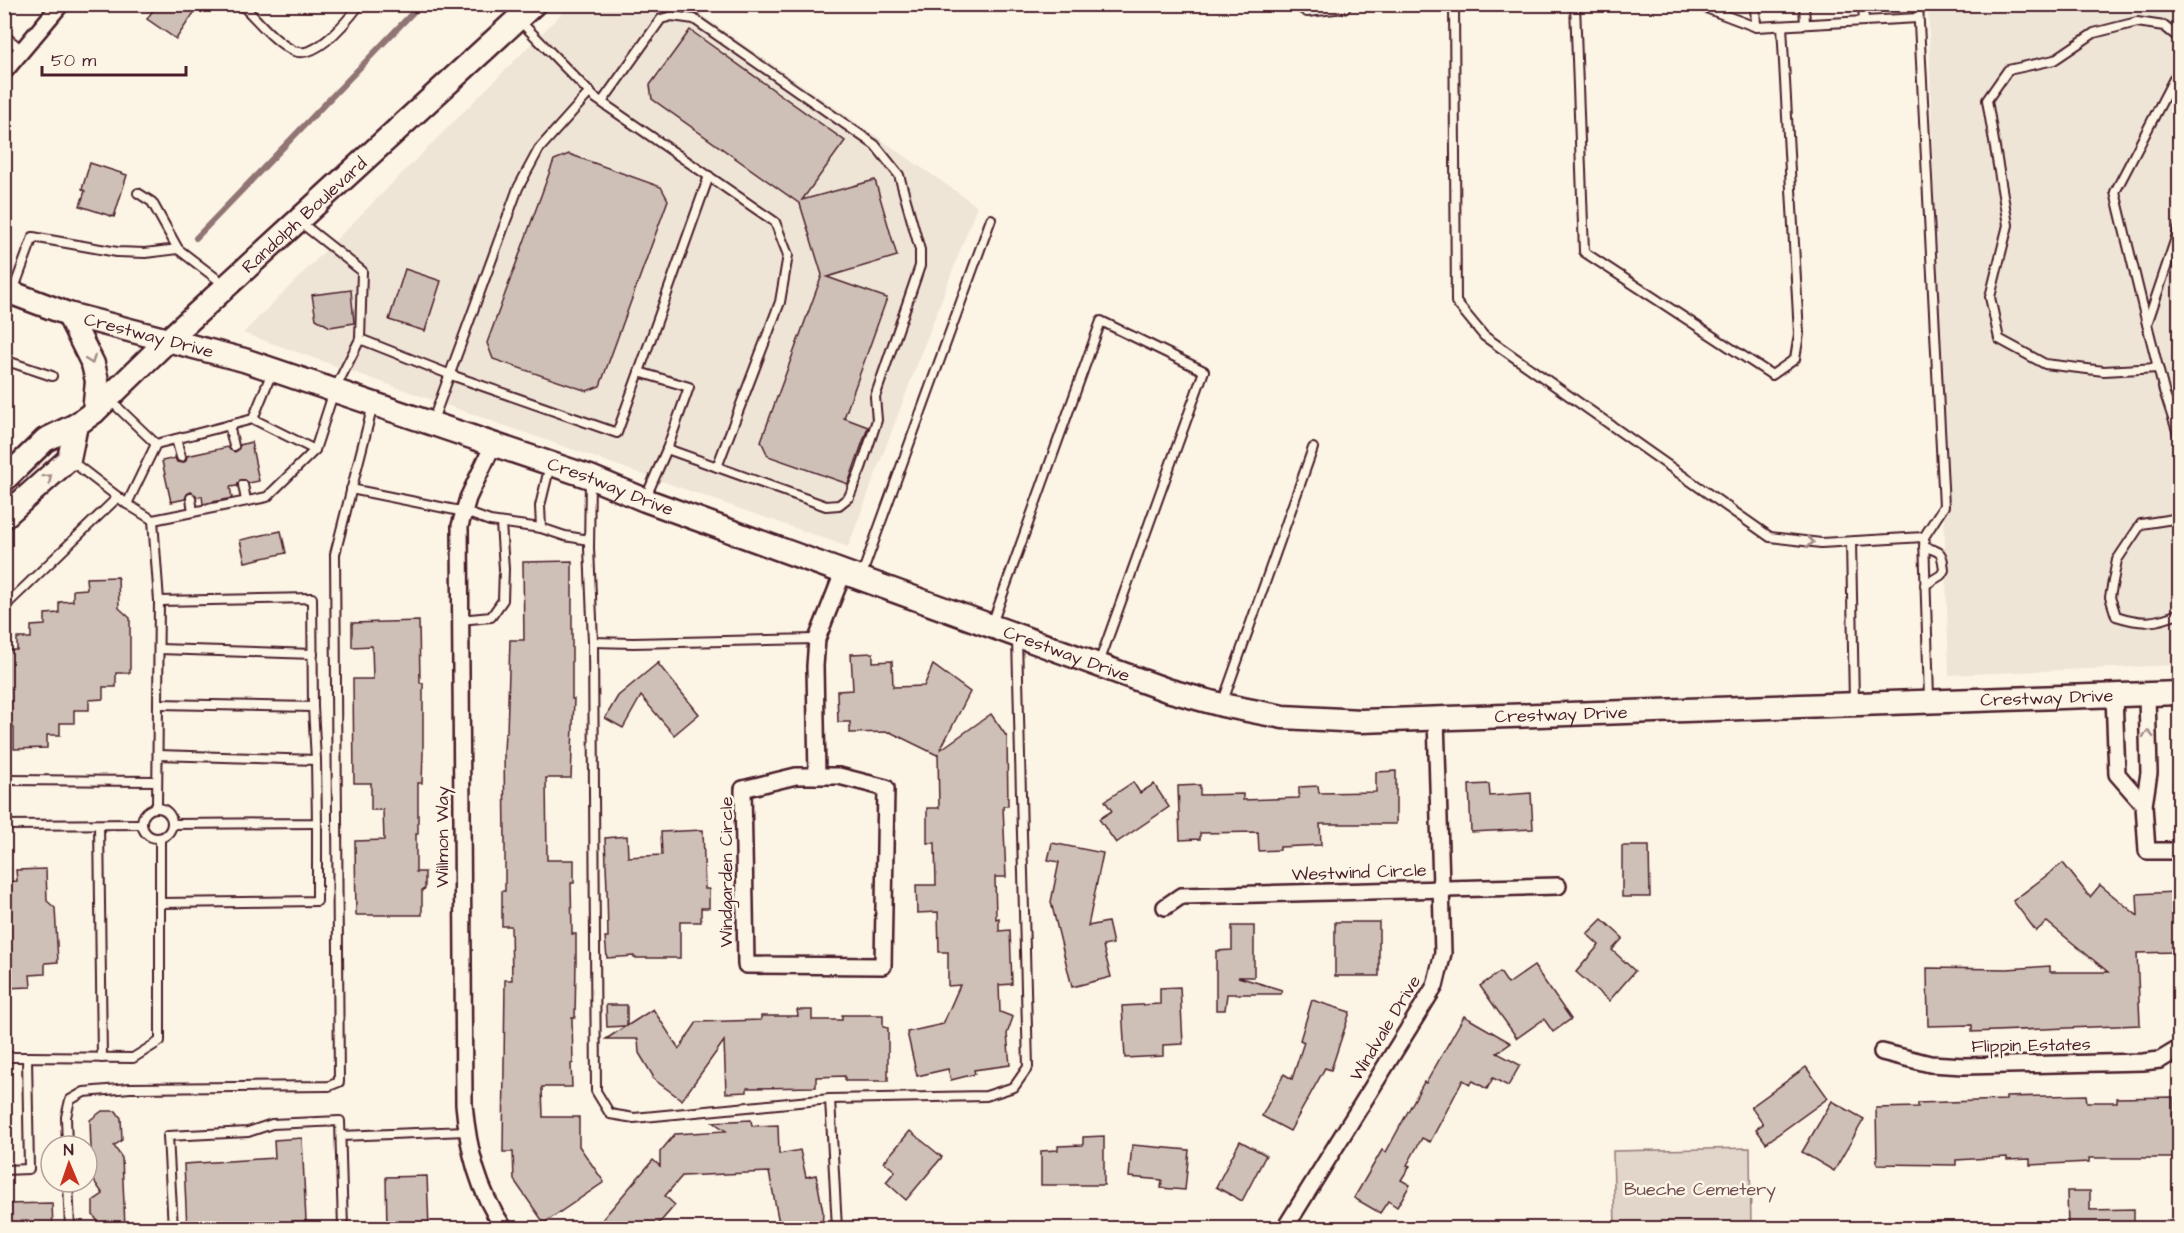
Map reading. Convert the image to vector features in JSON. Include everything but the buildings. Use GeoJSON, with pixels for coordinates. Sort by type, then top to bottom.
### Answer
{"type":"FeatureCollection","features":[{"type":"Feature","properties":{"kind":"main road","name":"Randolph Boulevard"},"geometry":{"type":"LineString","coordinates":[[10,473],[45,440],[93,412],[226,286],[526,12]]}},
{"type":"Feature","properties":{"kind":"main road","name":"Crestway Drive"},"geometry":{"type":"LineString","coordinates":[[8,292],[68,314],[169,339],[273,370],[550,463],[645,500],[1167,690],[1222,705],[1283,717],[1360,721],[2180,693]]}},
{"type":"Feature","properties":{"kind":"main road"},"geometry":{"type":"LineString","coordinates":[[4,517],[69,459],[93,412],[97,381],[93,364],[68,314]]}},
{"type":"Feature","properties":{"kind":"street"},"geometry":{"type":"LineString","coordinates":[[4,72],[61,4]]}},
{"type":"Feature","properties":{"kind":"street","name":"Willmon Way"},"geometry":{"type":"LineString","coordinates":[[493,445],[468,498],[460,526],[464,1092],[466,1131],[478,1178],[504,1228]]}},
{"type":"Feature","properties":{"kind":"street"},"geometry":{"type":"LineString","coordinates":[[818,776],[815,666],[817,639],[852,576]]}},
{"type":"Feature","properties":{"kind":"street"},"geometry":{"type":"LineString","coordinates":[[2147,695],[2149,773],[2144,805],[2147,851],[2180,850]]}},
{"type":"Feature","properties":{"kind":"street"},"geometry":{"type":"LineString","coordinates":[[2114,696],[2117,774],[2144,805]]}},
{"type":"Feature","properties":{"kind":"street","name":"Windvale Drive"},"geometry":{"type":"LineString","coordinates":[[1285,1228],[1436,986],[1443,952],[1436,718]]}},
{"type":"Feature","properties":{"kind":"street","name":"Windgarden Circle"},"geometry":{"type":"LineString","coordinates":[[796,776],[818,776],[839,776],[886,788],[883,966],[746,965],[743,789],[796,776]]}},
{"type":"Feature","properties":{"kind":"street","name":"Westwind Circle"},"geometry":{"type":"LineString","coordinates":[[1165,906],[1181,896],[1558,886]]}},
{"type":"Feature","properties":{"kind":"street","name":"Flippin Estates"},"geometry":{"type":"LineString","coordinates":[[1882,1052],[1930,1064],[1964,1066],[2143,1062],[2160,1060],[2180,1048]]}},
{"type":"Feature","properties":{"kind":"lane"},"geometry":{"type":"LineString","coordinates":[[241,4],[283,44],[296,52],[310,52],[323,43],[360,4]]}},
{"type":"Feature","properties":{"kind":"lane"},"geometry":{"type":"LineString","coordinates":[[1294,4],[1306,12],[1345,8],[1348,4]]}},
{"type":"Feature","properties":{"kind":"lane"},"geometry":{"type":"LineString","coordinates":[[1454,4],[1456,302],[1484,336],[1770,537],[1821,543],[1924,537]]}},
{"type":"Feature","properties":{"kind":"lane"},"geometry":{"type":"LineString","coordinates":[[1575,4],[1584,252],[1772,375],[1795,358],[1799,334],[1782,26]]}},
{"type":"Feature","properties":{"kind":"lane"},"geometry":{"type":"LineString","coordinates":[[1695,4],[1756,27],[1918,18]]}},
{"type":"Feature","properties":{"kind":"lane"},"geometry":{"type":"LineString","coordinates":[[1755,4],[1756,27]]}},
{"type":"Feature","properties":{"kind":"lane"},"geometry":{"type":"LineString","coordinates":[[1804,4],[1805,24]]}},
{"type":"Feature","properties":{"kind":"lane"},"geometry":{"type":"LineString","coordinates":[[1863,4],[1864,21]]}},
{"type":"Feature","properties":{"kind":"lane"},"geometry":{"type":"LineString","coordinates":[[1918,4],[1944,506],[1924,537],[1929,702]]}},
{"type":"Feature","properties":{"kind":"lane"},"geometry":{"type":"LineString","coordinates":[[526,12],[590,92],[775,222],[788,255],[780,302],[717,467]]}},
{"type":"Feature","properties":{"kind":"lane"},"geometry":{"type":"LineString","coordinates":[[602,102],[661,19],[672,16],[694,19],[874,146],[899,175],[921,250],[920,266],[875,397],[877,420],[849,497],[839,505],[826,506],[667,448]]}},
{"type":"Feature","properties":{"kind":"lane"},"geometry":{"type":"LineString","coordinates":[[2158,368],[2104,371],[2045,364],[1999,339],[1990,297],[2008,225],[1987,100],[2008,70],[2054,60],[2094,33],[2137,22],[2164,26],[2180,39]]}},
{"type":"Feature","properties":{"kind":"lane"},"geometry":{"type":"LineString","coordinates":[[4,35],[22,50]]}},
{"type":"Feature","properties":{"kind":"lane"},"geometry":{"type":"LineString","coordinates":[[2180,66],[2115,192],[2158,368],[2180,440]]}},
{"type":"Feature","properties":{"kind":"lane"},"geometry":{"type":"LineString","coordinates":[[431,424],[451,375],[518,188],[539,149],[590,92]]}},
{"type":"Feature","properties":{"kind":"lane"},"geometry":{"type":"LineString","coordinates":[[360,339],[451,375],[617,433],[709,176]]}},
{"type":"Feature","properties":{"kind":"lane"},"geometry":{"type":"LineString","coordinates":[[138,193],[152,202],[178,249],[226,286]]}},
{"type":"Feature","properties":{"kind":"lane"},"geometry":{"type":"LineString","coordinates":[[852,576],[991,219]]}},
{"type":"Feature","properties":{"kind":"lane"},"geometry":{"type":"LineString","coordinates":[[69,459],[127,504],[153,520],[267,496],[315,450],[334,391],[360,339],[362,271],[298,220]]}},
{"type":"Feature","properties":{"kind":"lane"},"geometry":{"type":"LineString","coordinates":[[2147,324],[2180,226]]}},
{"type":"Feature","properties":{"kind":"lane"},"geometry":{"type":"LineString","coordinates":[[8,292],[33,237],[117,252],[145,253],[178,249]]}},
{"type":"Feature","properties":{"kind":"lane"},"geometry":{"type":"LineString","coordinates":[[992,626],[1101,321],[1204,372],[1098,665]]}},
{"type":"Feature","properties":{"kind":"lane"},"geometry":{"type":"LineString","coordinates":[[4,360],[52,376]]}},
{"type":"Feature","properties":{"kind":"lane"},"geometry":{"type":"LineString","coordinates":[[253,419],[273,370]]}},
{"type":"Feature","properties":{"kind":"lane"},"geometry":{"type":"LineString","coordinates":[[639,372],[689,387],[645,500]]}},
{"type":"Feature","properties":{"kind":"lane"},"geometry":{"type":"LineString","coordinates":[[67,1134],[66,1117],[70,1100],[84,1092],[130,1088],[329,1086],[339,1082],[335,554],[374,404]]}},
{"type":"Feature","properties":{"kind":"lane"},"geometry":{"type":"LineString","coordinates":[[93,412],[156,444],[253,419],[315,450]]}},
{"type":"Feature","properties":{"kind":"lane"},"geometry":{"type":"LineString","coordinates":[[229,425],[234,446]]}},
{"type":"Feature","properties":{"kind":"lane"},"geometry":{"type":"LineString","coordinates":[[176,439],[181,457]]}},
{"type":"Feature","properties":{"kind":"lane"},"geometry":{"type":"LineString","coordinates":[[127,504],[156,444]]}},
{"type":"Feature","properties":{"kind":"lane"},"geometry":{"type":"LineString","coordinates":[[1222,705],[1312,448]]}},
{"type":"Feature","properties":{"kind":"lane"},"geometry":{"type":"LineString","coordinates":[[541,528],[540,506],[550,463]]}},
{"type":"Feature","properties":{"kind":"lane"},"geometry":{"type":"LineString","coordinates":[[590,477],[596,1091],[610,1114],[634,1118],[830,1099],[986,1096],[1014,1087],[1028,1067],[1017,634]]}},
{"type":"Feature","properties":{"kind":"lane"},"geometry":{"type":"LineString","coordinates":[[243,485],[246,500]]}},
{"type":"Feature","properties":{"kind":"lane"},"geometry":{"type":"LineString","coordinates":[[351,489],[465,512],[490,521],[541,528],[565,537],[590,540]]}},
{"type":"Feature","properties":{"kind":"lane"},"geometry":{"type":"LineString","coordinates":[[4,607],[118,497]]}},
{"type":"Feature","properties":{"kind":"lane"},"geometry":{"type":"LineString","coordinates":[[191,498],[193,512]]}},
{"type":"Feature","properties":{"kind":"lane"},"geometry":{"type":"LineString","coordinates":[[2180,518],[2141,524],[2117,560],[2110,597],[2116,616],[2136,623],[2165,620],[2180,614]]}},
{"type":"Feature","properties":{"kind":"lane"},"geometry":{"type":"LineString","coordinates":[[153,520],[159,601],[157,807]]}},
{"type":"Feature","properties":{"kind":"lane"},"geometry":{"type":"LineString","coordinates":[[460,620],[491,617],[503,600],[504,569],[501,523]]}},
{"type":"Feature","properties":{"kind":"lane"},"geometry":{"type":"LineString","coordinates":[[1851,542],[1854,704]]}},
{"type":"Feature","properties":{"kind":"lane"},"geometry":{"type":"LineString","coordinates":[[1924,547],[1939,551],[1943,556],[1944,570],[1941,575],[1925,585]]}},
{"type":"Feature","properties":{"kind":"lane"},"geometry":{"type":"LineString","coordinates":[[159,601],[312,598],[317,823],[317,902],[160,903]]}},
{"type":"Feature","properties":{"kind":"lane"},"geometry":{"type":"LineString","coordinates":[[593,642],[817,639]]}},
{"type":"Feature","properties":{"kind":"lane"},"geometry":{"type":"LineString","coordinates":[[159,649],[313,654]]}},
{"type":"Feature","properties":{"kind":"lane"},"geometry":{"type":"LineString","coordinates":[[158,704],[313,707]]}},
{"type":"Feature","properties":{"kind":"lane"},"geometry":{"type":"LineString","coordinates":[[158,755],[316,760]]}},
{"type":"Feature","properties":{"kind":"lane"},"geometry":{"type":"LineString","coordinates":[[4,780],[157,781]]}},
{"type":"Feature","properties":{"kind":"lane"},"geometry":{"type":"LineString","coordinates":[[157,807],[166,811],[172,824],[168,833],[160,837],[150,836],[143,829],[142,824],[144,814],[157,807]]}},
{"type":"Feature","properties":{"kind":"lane"},"geometry":{"type":"LineString","coordinates":[[172,824],[317,823]]}},
{"type":"Feature","properties":{"kind":"lane"},"geometry":{"type":"LineString","coordinates":[[4,825],[142,824]]}},
{"type":"Feature","properties":{"kind":"lane"},"geometry":{"type":"LineString","coordinates":[[99,825],[102,1058]]}},
{"type":"Feature","properties":{"kind":"lane"},"geometry":{"type":"LineString","coordinates":[[4,1057],[133,1058],[160,1041],[160,837]]}},
{"type":"Feature","properties":{"kind":"lane"},"geometry":{"type":"LineString","coordinates":[[4,1170],[29,1169],[27,1057]]}},
{"type":"Feature","properties":{"kind":"lane"},"geometry":{"type":"LineString","coordinates":[[830,1099],[837,1228]]}},
{"type":"Feature","properties":{"kind":"lane"},"geometry":{"type":"LineString","coordinates":[[173,1228],[168,1136],[248,1132],[272,1124],[340,1121],[343,1228]]}},
{"type":"Feature","properties":{"kind":"lane"},"geometry":{"type":"LineString","coordinates":[[341,1136],[466,1131]]}},
{"type":"Feature","properties":{"kind":"lane"},"geometry":{"type":"LineString","coordinates":[[69,1194],[70,1228]]}},
{"type":"Feature","properties":{"kind":"shaded area"},"geometry":{"type":"Polygon","coordinates":[[[570,5],[687,5],[977,206],[848,547],[243,333],[570,5]]]}},
{"type":"Feature","properties":{"kind":"shaded area"},"geometry":{"type":"Polygon","coordinates":[[[2179,5],[2179,665],[1949,675],[1928,6],[2179,5]]]}},
{"type":"Feature","properties":{"kind":"green space","name":"Bueche Cemetery"},"geometry":{"type":"Polygon","coordinates":[[[1750,1148],[1751,1228],[1615,1228],[1613,1151],[1750,1148]]]}},
{"type":"Feature","properties":{"kind":"waterway"},"geometry":{"type":"LineString","coordinates":[[196,238],[421,4]]}}]}
